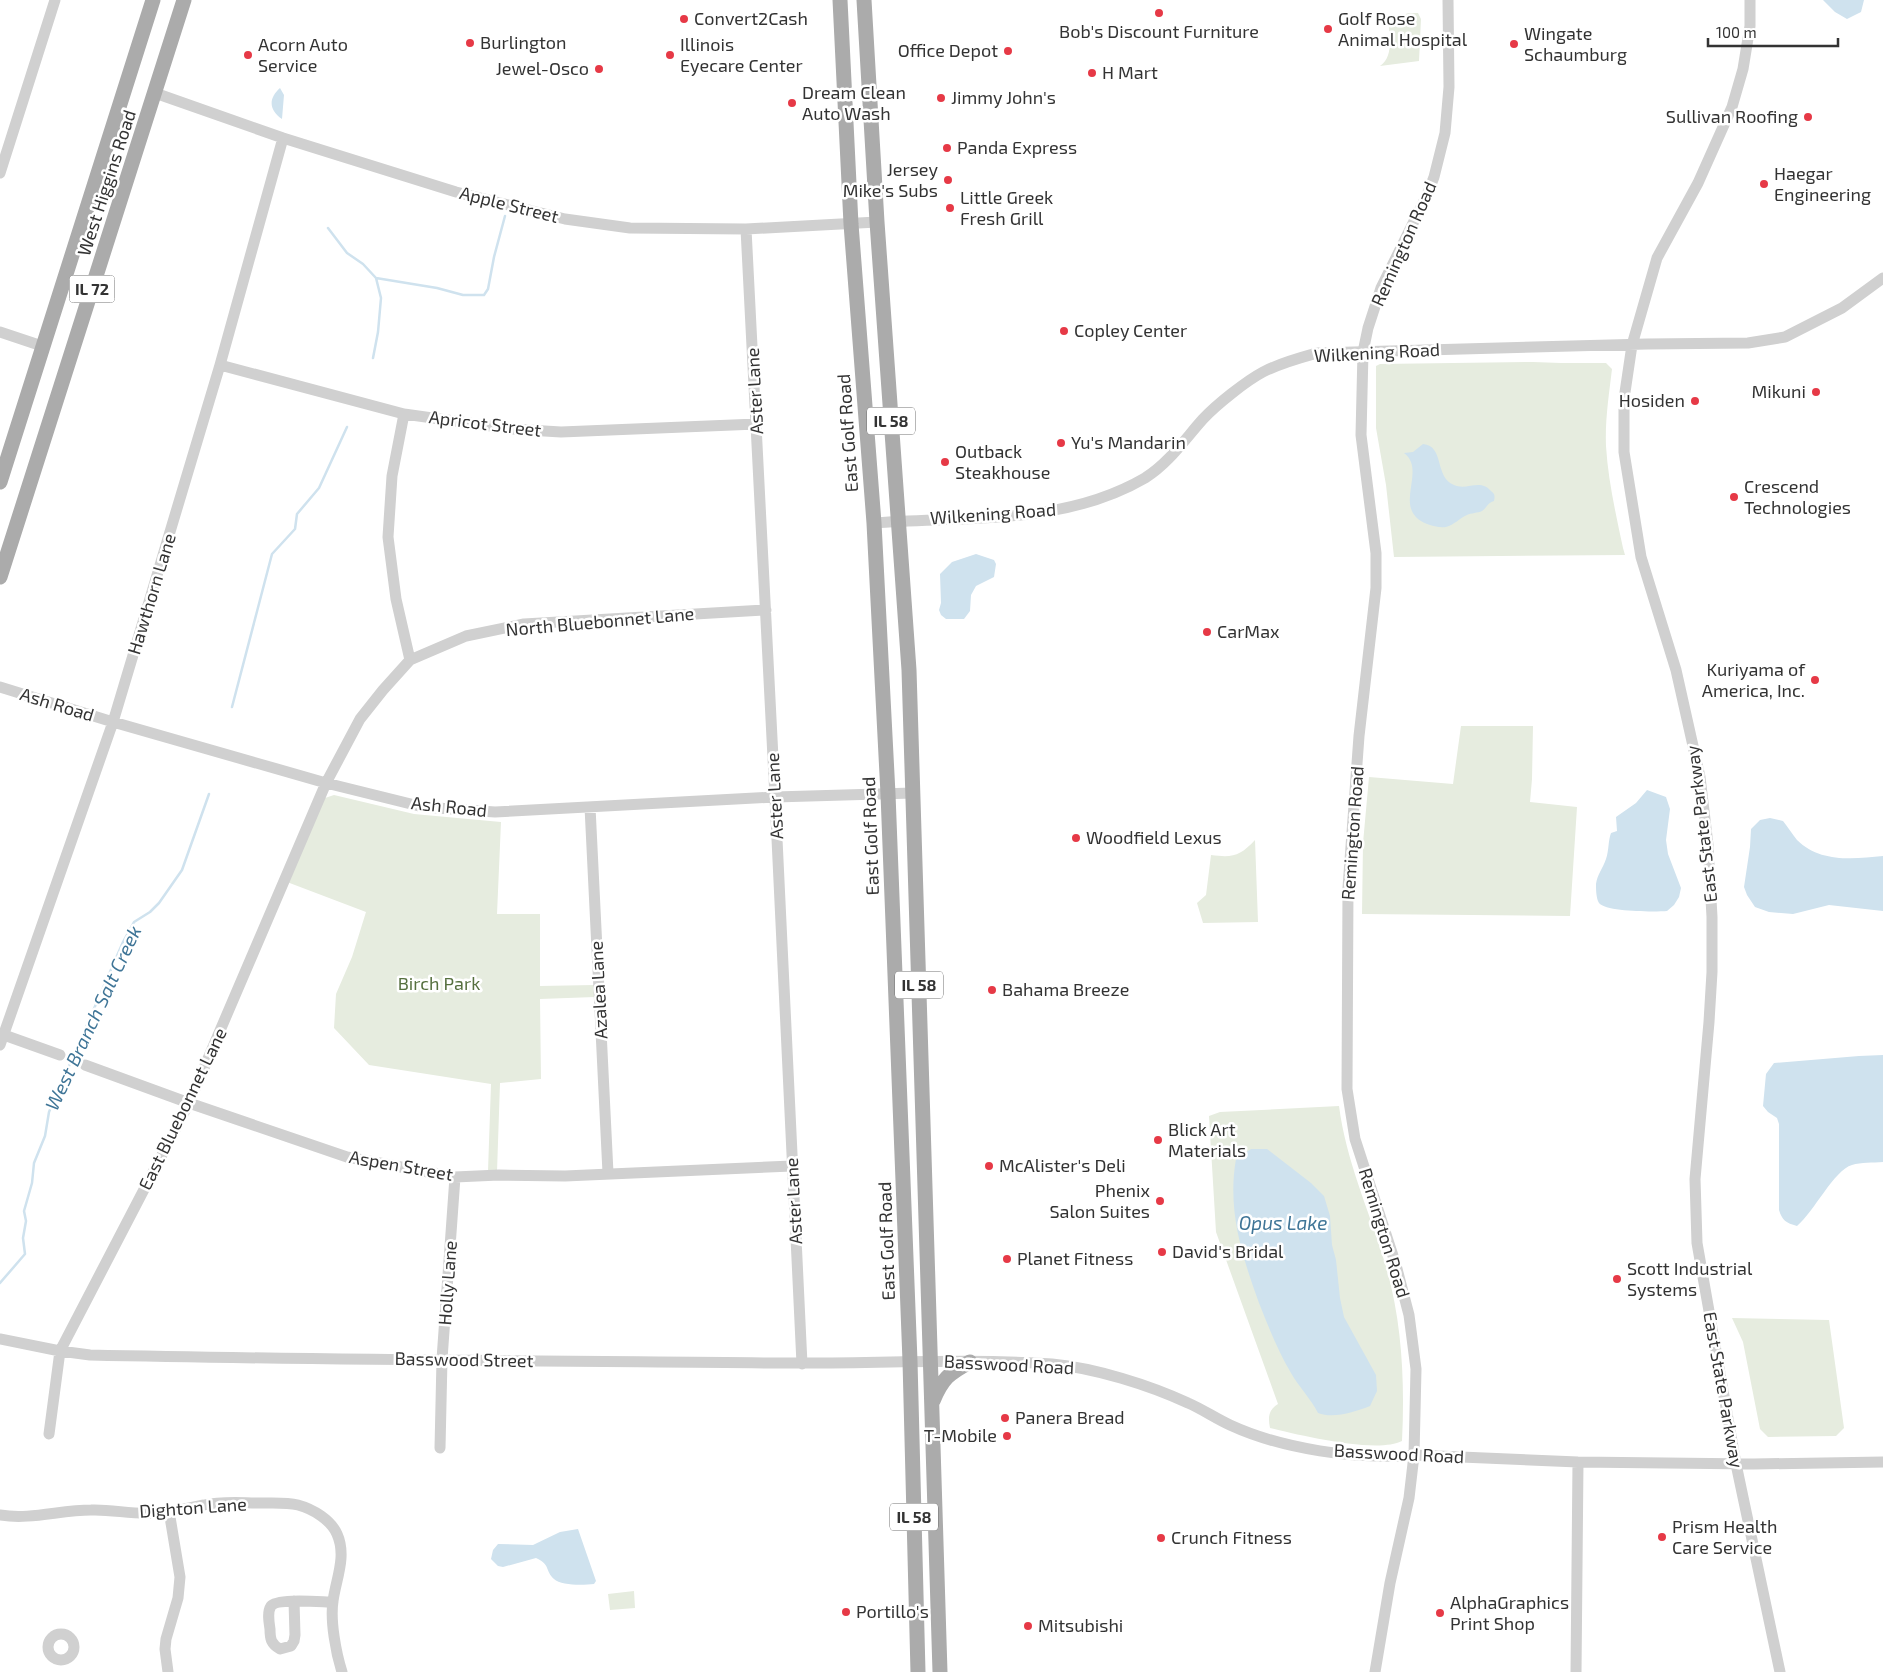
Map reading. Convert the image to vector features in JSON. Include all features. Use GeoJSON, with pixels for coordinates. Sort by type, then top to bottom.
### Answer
{"type":"FeatureCollection","features":[{"type":"Feature","properties":{"kind":"main road","name":"West Higgins Road"},"geometry":{"type":"LineString","coordinates":[[0,482],[153,0]]}},
{"type":"Feature","properties":{"kind":"main road","name":"West Higgins Road"},"geometry":{"type":"LineString","coordinates":[[0,577],[184,0]]}},
{"type":"Feature","properties":{"kind":"main road","name":"East Golf Road"},"geometry":{"type":"LineString","coordinates":[[840,0],[851,224],[874,523],[888,794],[910,1361],[918,1672]]}},
{"type":"Feature","properties":{"kind":"main road","name":"IL 58"},"geometry":{"type":"LineString","coordinates":[[864,0],[877,222],[909,670],[940,1672]]}},
{"type":"Feature","properties":{"kind":"main road"},"geometry":{"type":"LineString","coordinates":[[931,1405],[939,1386],[945,1378],[952,1371],[970,1362]]}},
{"type":"Feature","properties":{"kind":"street"},"geometry":{"type":"LineString","coordinates":[[0,174],[55,0]]}},
{"type":"Feature","properties":{"kind":"street","name":"Remington Road"},"geometry":{"type":"LineString","coordinates":[[1375,1672],[1390,1583],[1409,1498],[1414,1456],[1416,1370],[1409,1315],[1396,1265],[1354,1139],[1347,1089],[1348,888],[1359,736],[1376,588],[1376,553],[1361,436],[1363,352],[1368,328],[1381,288],[1427,195],[1445,133],[1449,87],[1448,0]]}},
{"type":"Feature","properties":{"kind":"street","name":"East State Parkway"},"geometry":{"type":"LineString","coordinates":[[1750,0],[1750,26],[1743,69],[1732,107],[1698,183],[1657,258],[1632,345],[1624,399],[1624,452],[1641,557],[1676,670],[1700,777],[1708,845],[1712,917],[1712,972],[1695,1179],[1695,1219],[1700,1260],[1736,1464],[1780,1672]]}},
{"type":"Feature","properties":{"kind":"street","name":"Apple Street"},"geometry":{"type":"LineString","coordinates":[[155,94],[283,138],[456,192],[565,219],[630,228],[746,229],[877,222]]}},
{"type":"Feature","properties":{"kind":"street","name":"Hawthorn Lane"},"geometry":{"type":"LineString","coordinates":[[2,1040],[113,722],[220,365],[283,138]]}},
{"type":"Feature","properties":{"kind":"street","name":"Aster Lane"},"geometry":{"type":"LineString","coordinates":[[746,229],[776,797],[802,1364]]}},
{"type":"Feature","properties":{"kind":"street","name":"Wilkening Road"},"geometry":{"type":"LineString","coordinates":[[874,523],[1020,516],[1067,508],[1112,495],[1147,477],[1181,448],[1204,418],[1262,372],[1288,361],[1317,353],[1748,343],[1785,337],[1842,308],[1883,278]]}},
{"type":"Feature","properties":{"kind":"street"},"geometry":{"type":"LineString","coordinates":[[0,332],[42,346]]}},
{"type":"Feature","properties":{"kind":"street","name":"Apricot Street"},"geometry":{"type":"LineString","coordinates":[[220,365],[404,414],[512,429],[561,432],[757,424]]}},
{"type":"Feature","properties":{"kind":"street"},"geometry":{"type":"LineString","coordinates":[[404,414],[392,476],[388,537],[396,599],[410,660]]}},
{"type":"Feature","properties":{"kind":"street","name":"North Bluebonnet Lane"},"geometry":{"type":"LineString","coordinates":[[326,783],[360,719],[410,660],[466,636],[524,624],[766,610]]}},
{"type":"Feature","properties":{"kind":"street","name":"Ash Road"},"geometry":{"type":"LineString","coordinates":[[0,687],[113,722],[326,783],[423,807],[495,812],[776,797],[913,793]]}},
{"type":"Feature","properties":{"kind":"street","name":"East Bluebonnet Lane"},"geometry":{"type":"LineString","coordinates":[[49,1434],[60,1351],[189,1103],[326,783]]}},
{"type":"Feature","properties":{"kind":"street","name":"Azalea Lane"},"geometry":{"type":"LineString","coordinates":[[590,808],[608,1174]]}},
{"type":"Feature","properties":{"kind":"street"},"geometry":{"type":"LineString","coordinates":[[2,1040],[60,1055]]}},
{"type":"Feature","properties":{"kind":"street","name":"Aspen Street"},"geometry":{"type":"LineString","coordinates":[[85,1065],[347,1157],[455,1177],[499,1175],[566,1176],[792,1166]]}},
{"type":"Feature","properties":{"kind":"street","name":"Holly Lane"},"geometry":{"type":"LineString","coordinates":[[440,1448],[442,1359],[455,1177]]}},
{"type":"Feature","properties":{"kind":"street","name":"Basswood Street"},"geometry":{"type":"LineString","coordinates":[[0,1340],[90,1355],[802,1364],[930,1361]]}},
{"type":"Feature","properties":{"kind":"street","name":"Basswood Road"},"geometry":{"type":"LineString","coordinates":[[930,1361],[1055,1364],[1083,1370],[1137,1383],[1189,1403],[1231,1425],[1274,1441],[1356,1456],[1736,1464],[1883,1462]]}},
{"type":"Feature","properties":{"kind":"street"},"geometry":{"type":"LineString","coordinates":[[1576,1672],[1578,1462]]}},
{"type":"Feature","properties":{"kind":"street","name":"Dighton Lane"},"geometry":{"type":"LineString","coordinates":[[0,1515],[28,1517],[91,1510],[134,1513],[170,1512],[220,1503],[299,1505],[316,1513],[330,1524],[337,1533],[340,1546],[340,1570],[333,1602],[338,1660],[342,1672]]}},
{"type":"Feature","properties":{"kind":"street"},"geometry":{"type":"LineString","coordinates":[[168,1672],[165,1649],[166,1639],[178,1598],[180,1577],[170,1512]]}},
{"type":"Feature","properties":{"kind":"street"},"geometry":{"type":"LineString","coordinates":[[294,1601],[333,1602]]}},
{"type":"Feature","properties":{"kind":"street"},"geometry":{"type":"LineString","coordinates":[[61,1660],[61,1672]]}},
{"type":"Feature","properties":{"kind":"green space"},"geometry":{"type":"Polygon","coordinates":[[[1409,13],[1418,13],[1421,19],[1419,61],[1380,66],[1388,56],[1389,51],[1389,19],[1409,13]]]}},
{"type":"Feature","properties":{"kind":"green space"},"geometry":{"type":"Polygon","coordinates":[[[1606,363],[1612,369],[1606,446],[1613,497],[1625,555],[1394,557],[1386,485],[1376,428],[1376,366],[1380,364],[1606,363]]]}},
{"type":"Feature","properties":{"kind":"green space"},"geometry":{"type":"Polygon","coordinates":[[[1461,726],[1533,726],[1530,802],[1577,807],[1570,916],[1362,914],[1363,843],[1369,777],[1453,784],[1461,726]]]}},
{"type":"Feature","properties":{"kind":"green space","name":"Birch Park"},"geometry":{"type":"Polygon","coordinates":[[[334,795],[414,814],[501,822],[497,914],[540,914],[540,986],[594,985],[595,997],[540,999],[541,1079],[500,1083],[497,1172],[488,1171],[491,1084],[369,1065],[334,1028],[336,994],[352,957],[366,912],[287,882],[322,799],[334,795]]]}},
{"type":"Feature","properties":{"kind":"green space"},"geometry":{"type":"Polygon","coordinates":[[[1255,840],[1258,922],[1203,923],[1197,903],[1206,895],[1211,855],[1236,855],[1245,850],[1255,840]]]}},
{"type":"Feature","properties":{"kind":"green space"},"geometry":{"type":"Polygon","coordinates":[[[1339,1106],[1352,1165],[1384,1260],[1395,1304],[1401,1349],[1402,1441],[1390,1444],[1375,1445],[1338,1442],[1270,1428],[1269,1421],[1272,1409],[1278,1404],[1216,1232],[1209,1116],[1220,1112],[1339,1106]]]}},
{"type":"Feature","properties":{"kind":"green space"},"geometry":{"type":"Polygon","coordinates":[[[1732,1318],[1829,1320],[1844,1428],[1836,1436],[1768,1437],[1760,1429],[1743,1342],[1732,1318]]]}},
{"type":"Feature","properties":{"kind":"green space"},"geometry":{"type":"Polygon","coordinates":[[[634,1591],[635,1608],[610,1610],[608,1594],[634,1591]]]}},
{"type":"Feature","properties":{"kind":"water"},"geometry":{"type":"Polygon","coordinates":[[[1823,0],[1864,0],[1861,12],[1847,19],[1835,12],[1823,0]]]}},
{"type":"Feature","properties":{"kind":"water"},"geometry":{"type":"Polygon","coordinates":[[[280,88],[284,95],[282,119],[272,107],[272,100],[280,88]]]}},
{"type":"Feature","properties":{"kind":"water"},"geometry":{"type":"Polygon","coordinates":[[[1423,444],[1430,446],[1434,450],[1444,476],[1448,481],[1454,485],[1464,487],[1482,485],[1487,487],[1495,496],[1494,501],[1482,511],[1467,515],[1446,527],[1427,524],[1416,517],[1411,509],[1410,500],[1413,470],[1410,461],[1404,453],[1413,452],[1423,444]]]}},
{"type":"Feature","properties":{"kind":"water"},"geometry":{"type":"Polygon","coordinates":[[[976,554],[994,560],[996,564],[994,577],[976,586],[971,595],[970,611],[964,619],[946,619],[939,610],[941,603],[940,574],[952,562],[976,554]]]}},
{"type":"Feature","properties":{"kind":"water"},"geometry":{"type":"Polygon","coordinates":[[[1647,790],[1666,797],[1670,809],[1666,840],[1668,854],[1681,888],[1679,897],[1667,911],[1631,911],[1603,906],[1598,901],[1596,884],[1606,859],[1611,833],[1617,831],[1616,817],[1636,803],[1647,790]]]}},
{"type":"Feature","properties":{"kind":"water"},"geometry":{"type":"Polygon","coordinates":[[[1770,818],[1783,821],[1797,840],[1816,853],[1838,858],[1883,856],[1883,911],[1829,905],[1793,914],[1769,912],[1755,907],[1744,887],[1751,829],[1760,820],[1770,818]]]}},
{"type":"Feature","properties":{"kind":"water"},"geometry":{"type":"Polygon","coordinates":[[[1883,1055],[1883,1162],[1859,1163],[1845,1168],[1831,1183],[1804,1220],[1797,1226],[1787,1222],[1783,1219],[1779,1210],[1779,1124],[1777,1118],[1763,1106],[1766,1074],[1774,1063],[1883,1055]]]}},
{"type":"Feature","properties":{"kind":"water","name":"Opus Lake"},"geometry":{"type":"Polygon","coordinates":[[[1251,1149],[1267,1149],[1311,1183],[1324,1196],[1330,1216],[1332,1245],[1344,1317],[1376,1375],[1377,1391],[1370,1406],[1337,1415],[1318,1413],[1286,1365],[1259,1303],[1247,1268],[1235,1215],[1233,1196],[1236,1159],[1251,1149]]]}},
{"type":"Feature","properties":{"kind":"water"},"geometry":{"type":"Polygon","coordinates":[[[578,1529],[596,1581],[594,1584],[585,1585],[557,1581],[551,1576],[544,1563],[536,1558],[503,1567],[498,1566],[491,1559],[493,1550],[498,1544],[533,1545],[560,1532],[578,1529]]]}},
{"type":"Feature","properties":{"kind":"waterway","name":"West Branch Salt Creek"},"geometry":{"type":"LineString","coordinates":[[376,278],[437,288],[463,295],[484,295],[488,289],[505,216]]}},
{"type":"Feature","properties":{"kind":"waterway"},"geometry":{"type":"LineString","coordinates":[[328,228],[347,253],[363,264],[376,278]]}},
{"type":"Feature","properties":{"kind":"waterway","name":"West Branch Salt Creek"},"geometry":{"type":"LineString","coordinates":[[373,358],[378,332],[381,298],[376,278]]}},
{"type":"Feature","properties":{"kind":"waterway","name":"West Branch Salt Creek"},"geometry":{"type":"LineString","coordinates":[[232,707],[272,554],[295,529],[297,514],[319,488],[347,427]]}},
{"type":"Feature","properties":{"kind":"waterway","name":"West Branch Salt Creek"},"geometry":{"type":"LineString","coordinates":[[0,1283],[25,1254],[23,1238],[26,1221],[24,1211],[32,1183],[34,1163],[45,1136],[49,1112],[123,942],[134,922],[150,912],[159,903],[182,870],[209,794]]}},
{"type":"Feature","properties":{"kind":"place","name":"Bob's Discount Furniture"},"geometry":{"type":"Point","coordinates":[1159,13]}},
{"type":"Feature","properties":{"kind":"place","name":"Convert2Cash"},"geometry":{"type":"Point","coordinates":[684,19]}},
{"type":"Feature","properties":{"kind":"place","name":"Golf Rose Animal Hospital"},"geometry":{"type":"Point","coordinates":[1328,29]}},
{"type":"Feature","properties":{"kind":"place","name":"Burlington"},"geometry":{"type":"Point","coordinates":[470,43]}},
{"type":"Feature","properties":{"kind":"place","name":"Wingate Schaumburg"},"geometry":{"type":"Point","coordinates":[1514,44]}},
{"type":"Feature","properties":{"kind":"place","name":"Office Depot"},"geometry":{"type":"Point","coordinates":[1008,51]}},
{"type":"Feature","properties":{"kind":"place","name":"Acorn Auto Service"},"geometry":{"type":"Point","coordinates":[248,55]}},
{"type":"Feature","properties":{"kind":"place","name":"Illinois Eyecare Center"},"geometry":{"type":"Point","coordinates":[670,55]}},
{"type":"Feature","properties":{"kind":"place","name":"Jewel-Osco"},"geometry":{"type":"Point","coordinates":[599,69]}},
{"type":"Feature","properties":{"kind":"place","name":"H Mart"},"geometry":{"type":"Point","coordinates":[1092,73]}},
{"type":"Feature","properties":{"kind":"place","name":"Jimmy John's"},"geometry":{"type":"Point","coordinates":[941,98]}},
{"type":"Feature","properties":{"kind":"place","name":"Dream Clean Auto Wash"},"geometry":{"type":"Point","coordinates":[792,103]}},
{"type":"Feature","properties":{"kind":"place","name":"Sullivan Roofing"},"geometry":{"type":"Point","coordinates":[1808,117]}},
{"type":"Feature","properties":{"kind":"place","name":"Panda Express"},"geometry":{"type":"Point","coordinates":[947,148]}},
{"type":"Feature","properties":{"kind":"place","name":"Jersey Mike's Subs"},"geometry":{"type":"Point","coordinates":[948,180]}},
{"type":"Feature","properties":{"kind":"place","name":"Haegar Engineering"},"geometry":{"type":"Point","coordinates":[1764,184]}},
{"type":"Feature","properties":{"kind":"place","name":"Little Greek Fresh Grill"},"geometry":{"type":"Point","coordinates":[950,208]}},
{"type":"Feature","properties":{"kind":"place","name":"Copley Center"},"geometry":{"type":"Point","coordinates":[1064,331]}},
{"type":"Feature","properties":{"kind":"place","name":"Mikuni"},"geometry":{"type":"Point","coordinates":[1816,392]}},
{"type":"Feature","properties":{"kind":"place","name":"Hosiden"},"geometry":{"type":"Point","coordinates":[1695,401]}},
{"type":"Feature","properties":{"kind":"place","name":"Yu's Mandarin"},"geometry":{"type":"Point","coordinates":[1061,443]}},
{"type":"Feature","properties":{"kind":"place","name":"Outback Steakhouse"},"geometry":{"type":"Point","coordinates":[945,462]}},
{"type":"Feature","properties":{"kind":"place","name":"Crescend Technologies"},"geometry":{"type":"Point","coordinates":[1734,497]}},
{"type":"Feature","properties":{"kind":"place","name":"CarMax"},"geometry":{"type":"Point","coordinates":[1207,632]}},
{"type":"Feature","properties":{"kind":"place","name":"Kuriyama of America, Inc."},"geometry":{"type":"Point","coordinates":[1815,680]}},
{"type":"Feature","properties":{"kind":"place","name":"Woodfield Lexus"},"geometry":{"type":"Point","coordinates":[1076,838]}},
{"type":"Feature","properties":{"kind":"place","name":"Bahama Breeze"},"geometry":{"type":"Point","coordinates":[992,990]}},
{"type":"Feature","properties":{"kind":"place","name":"Blick Art Materials"},"geometry":{"type":"Point","coordinates":[1158,1140]}},
{"type":"Feature","properties":{"kind":"place","name":"McAlister's Deli"},"geometry":{"type":"Point","coordinates":[989,1166]}},
{"type":"Feature","properties":{"kind":"place","name":"Phenix Salon Suites"},"geometry":{"type":"Point","coordinates":[1160,1201]}},
{"type":"Feature","properties":{"kind":"place","name":"David's Bridal"},"geometry":{"type":"Point","coordinates":[1162,1252]}},
{"type":"Feature","properties":{"kind":"place","name":"Planet Fitness"},"geometry":{"type":"Point","coordinates":[1007,1259]}},
{"type":"Feature","properties":{"kind":"place","name":"Scott Industrial Systems"},"geometry":{"type":"Point","coordinates":[1617,1279]}},
{"type":"Feature","properties":{"kind":"place","name":"Panera Bread"},"geometry":{"type":"Point","coordinates":[1005,1418]}},
{"type":"Feature","properties":{"kind":"place","name":"T-Mobile"},"geometry":{"type":"Point","coordinates":[1007,1436]}},
{"type":"Feature","properties":{"kind":"place","name":"Prism Health Care Service"},"geometry":{"type":"Point","coordinates":[1662,1537]}},
{"type":"Feature","properties":{"kind":"place","name":"Crunch Fitness"},"geometry":{"type":"Point","coordinates":[1161,1538]}},
{"type":"Feature","properties":{"kind":"place","name":"Portillo's"},"geometry":{"type":"Point","coordinates":[846,1612]}},
{"type":"Feature","properties":{"kind":"place","name":"AlphaGraphics Print Shop"},"geometry":{"type":"Point","coordinates":[1440,1613]}},
{"type":"Feature","properties":{"kind":"place","name":"Mitsubishi"},"geometry":{"type":"Point","coordinates":[1028,1626]}}]}
